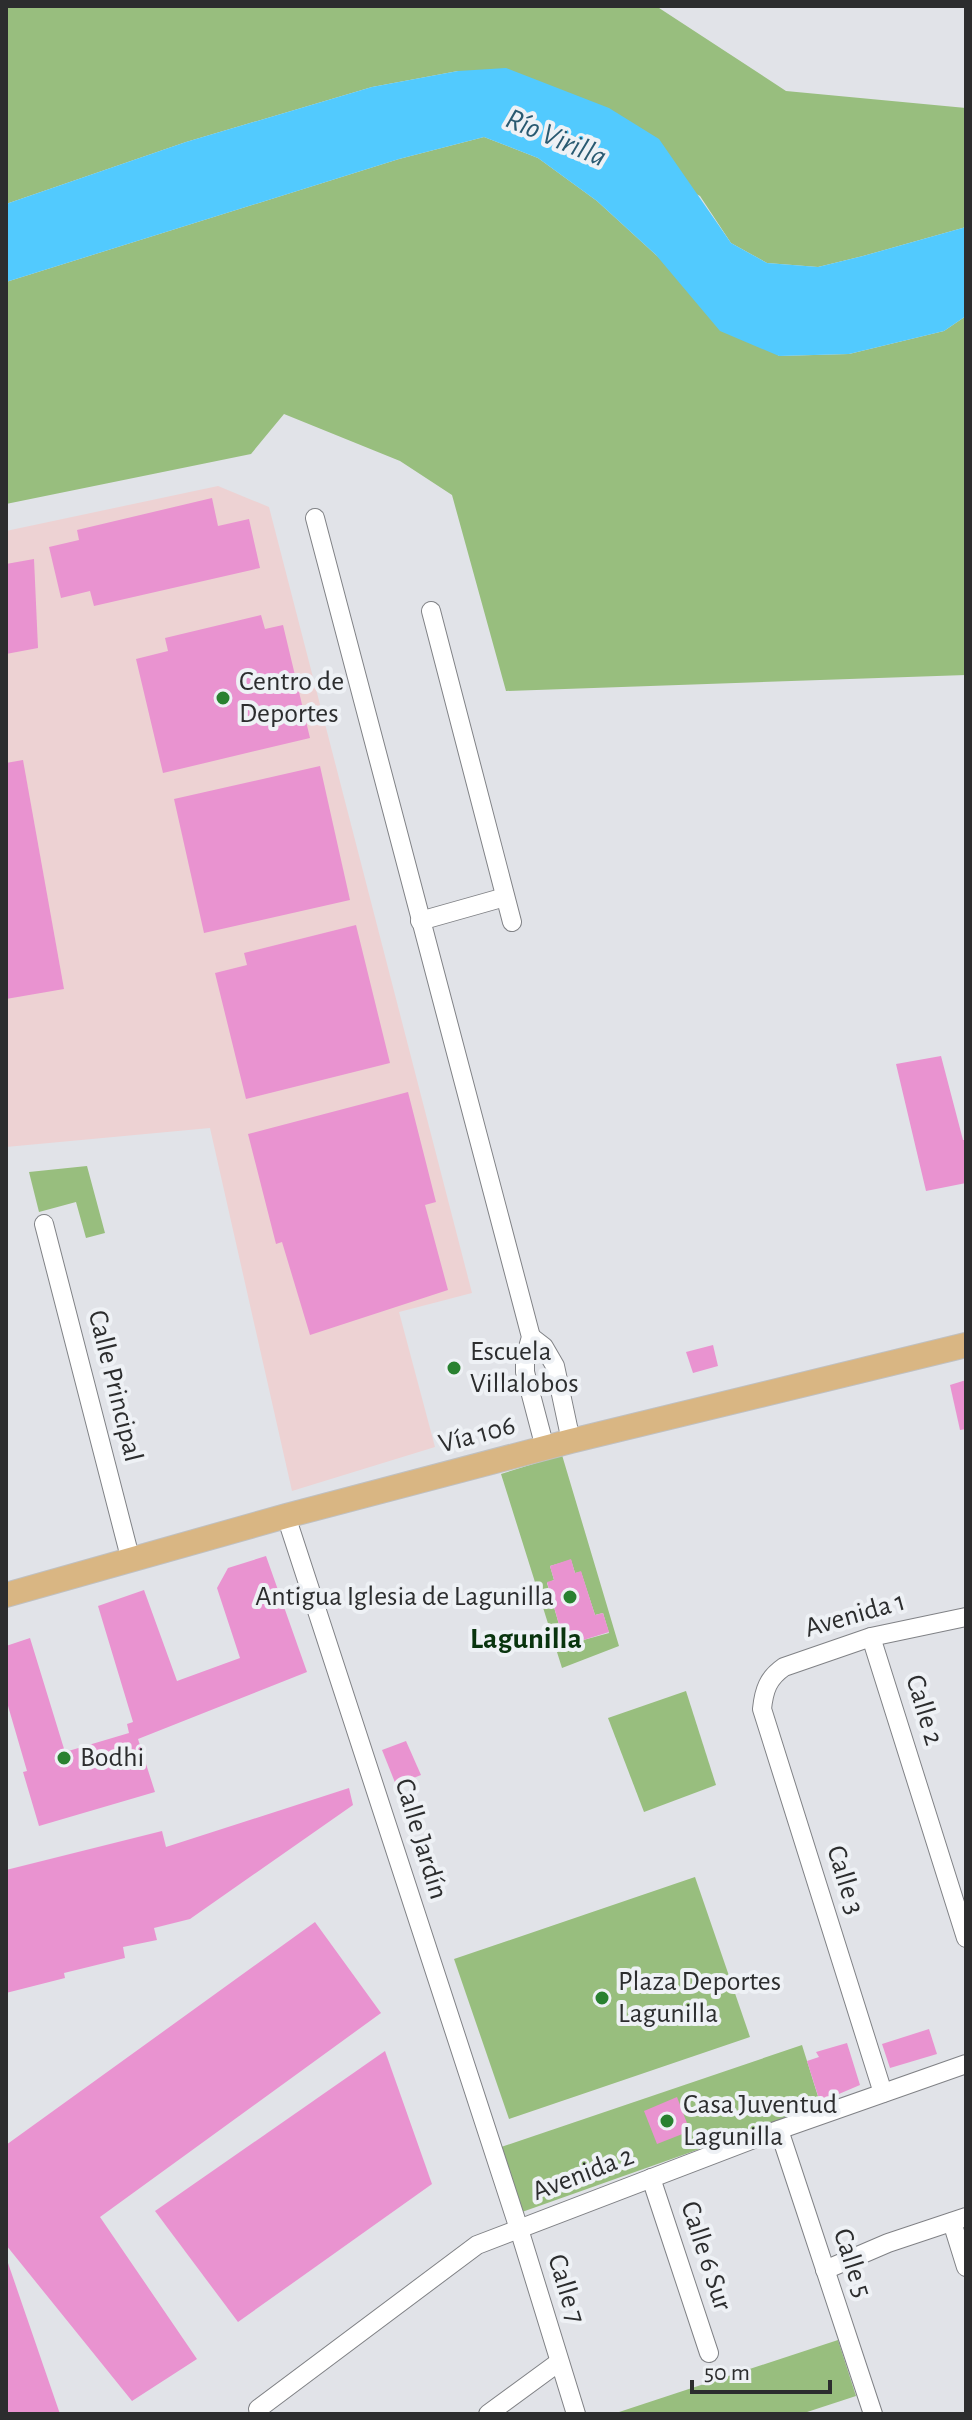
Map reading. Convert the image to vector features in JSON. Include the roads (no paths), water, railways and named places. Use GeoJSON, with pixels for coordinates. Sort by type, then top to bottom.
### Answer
{"type":"FeatureCollection","features":[{"type":"Feature","properties":{"kind":"main road","name":"Vía 106"},"geometry":{"type":"LineString","coordinates":[[6,1595],[286,1516],[571,1441],[966,1345]]}},
{"type":"Feature","properties":{"kind":"street"},"geometry":{"type":"LineString","coordinates":[[315,518],[531,1337],[525,1372],[545,1448]]}},
{"type":"Feature","properties":{"kind":"street"},"geometry":{"type":"LineString","coordinates":[[431,611],[512,922]]}},
{"type":"Feature","properties":{"kind":"street"},"geometry":{"type":"LineString","coordinates":[[420,921],[505,897]]}},
{"type":"Feature","properties":{"kind":"street","name":"Calle Principal"},"geometry":{"type":"LineString","coordinates":[[44,1224],[131,1561]]}},
{"type":"Feature","properties":{"kind":"street"},"geometry":{"type":"LineString","coordinates":[[531,1337],[544,1347],[555,1366],[571,1441]]}},
{"type":"Feature","properties":{"kind":"street","name":"Calle Jardín"},"geometry":{"type":"LineString","coordinates":[[286,1516],[503,2180]]}},
{"type":"Feature","properties":{"kind":"street","name":"Avenida 1"},"geometry":{"type":"LineString","coordinates":[[768,1683],[774,1673],[784,1667],[871,1637],[966,1617]]}},
{"type":"Feature","properties":{"kind":"street","name":"Calle 2"},"geometry":{"type":"LineString","coordinates":[[871,1637],[966,1938]]}},
{"type":"Feature","properties":{"kind":"street","name":"Calle 3"},"geometry":{"type":"LineString","coordinates":[[768,1683],[762,1709],[883,2093]]}},
{"type":"Feature","properties":{"kind":"street","name":"Avenida 2"},"geometry":{"type":"LineString","coordinates":[[258,2409],[477,2245],[779,2130],[966,2064]]}},
{"type":"Feature","properties":{"kind":"street","name":"Calle 5"},"geometry":{"type":"LineString","coordinates":[[779,2130],[873,2414]]}},
{"type":"Feature","properties":{"kind":"street","name":"Calle 6 Sur"},"geometry":{"type":"LineString","coordinates":[[651,2178],[709,2353]]}},
{"type":"Feature","properties":{"kind":"street","name":"Calle 7"},"geometry":{"type":"LineString","coordinates":[[503,2180],[576,2414]]}},
{"type":"Feature","properties":{"kind":"street"},"geometry":{"type":"LineString","coordinates":[[825,2270],[888,2243],[959,2220],[966,2267]]}},
{"type":"Feature","properties":{"kind":"street"},"geometry":{"type":"LineString","coordinates":[[488,2414],[559,2362]]}},
{"type":"Feature","properties":{"kind":"water","name":"Río Virilla"},"geometry":{"type":"Polygon","coordinates":[[[506,68],[609,108],[659,139],[731,243],[767,263],[818,267],[966,227],[966,316],[944,331],[849,354],[779,356],[720,331],[656,255],[597,201],[538,158],[484,137],[399,159],[6,282],[6,204],[186,142],[372,87],[458,71],[506,68]]]}},
{"type":"Feature","properties":{"kind":"place","name":"Centro de Deportes"},"geometry":{"type":"Point","coordinates":[223,698]}},
{"type":"Feature","properties":{"kind":"place","name":"Escuela Villalobos"},"geometry":{"type":"Point","coordinates":[454,1368]}},
{"type":"Feature","properties":{"kind":"place","name":"Antigua Iglesia de Lagunilla"},"geometry":{"type":"Point","coordinates":[570,1597]}},
{"type":"Feature","properties":{"kind":"place","name":"Bodhi"},"geometry":{"type":"Point","coordinates":[64,1758]}},
{"type":"Feature","properties":{"kind":"place","name":"Plaza Deportes Lagunilla"},"geometry":{"type":"Point","coordinates":[602,1998]}},
{"type":"Feature","properties":{"kind":"place","name":"Casa Juventud Lagunilla"},"geometry":{"type":"Point","coordinates":[667,2121]}},
{"type":"Feature","properties":{"kind":"district","name":"Lagunilla"},"geometry":{"type":"Point","coordinates":[526,1639]}}]}
